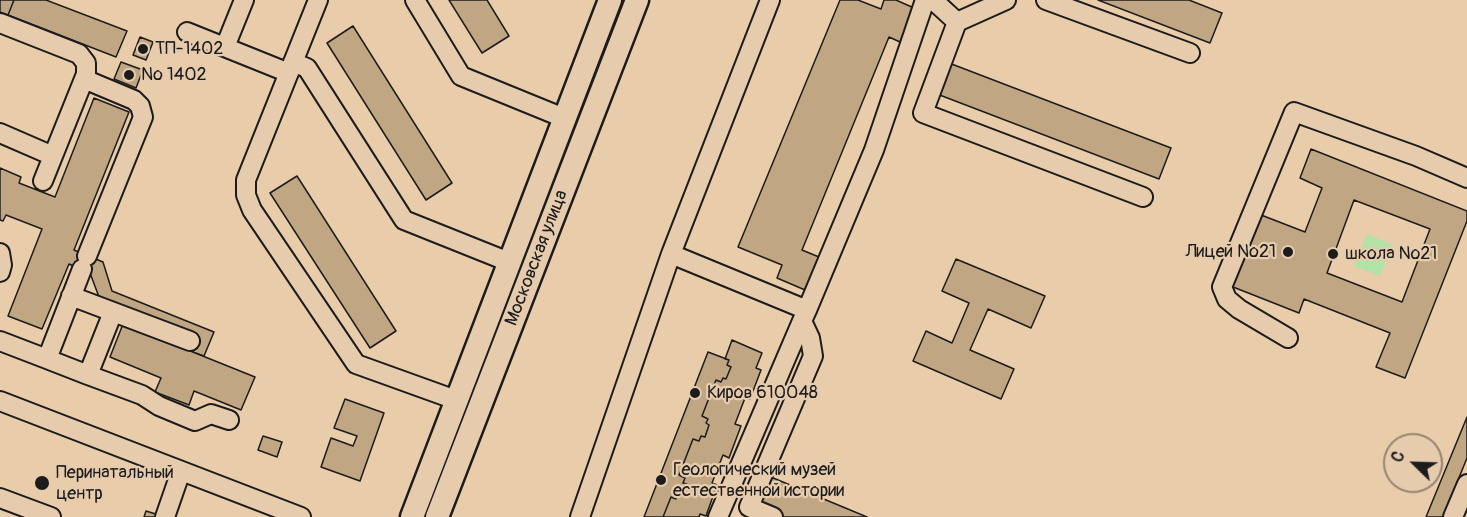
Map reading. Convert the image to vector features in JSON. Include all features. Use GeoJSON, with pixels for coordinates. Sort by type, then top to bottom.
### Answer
{"type":"FeatureCollection","features":[{"type":"Feature","properties":{"kind":"main road","name":"Московская улица"},"geometry":{"type":"LineString","coordinates":[[411,517],[610,0]]}},
{"type":"Feature","properties":{"kind":"main road","name":"Московская улица"},"geometry":{"type":"LineString","coordinates":[[437,517],[637,0]]}},
{"type":"Feature","properties":{"kind":"street"},"geometry":{"type":"LineString","coordinates":[[225,47],[244,0]]}},
{"type":"Feature","properties":{"kind":"street"},"geometry":{"type":"LineString","coordinates":[[318,0],[246,180],[246,195],[252,210],[356,364],[456,400]]}},
{"type":"Feature","properties":{"kind":"street"},"geometry":{"type":"LineString","coordinates":[[415,0],[461,76],[564,118]]}},
{"type":"Feature","properties":{"kind":"street"},"geometry":{"type":"LineString","coordinates":[[580,517],[671,254],[770,0]]}},
{"type":"Feature","properties":{"kind":"street"},"geometry":{"type":"LineString","coordinates":[[718,517],[874,150],[925,0]]}},
{"type":"Feature","properties":{"kind":"street"},"geometry":{"type":"LineString","coordinates":[[933,0],[957,22]]}},
{"type":"Feature","properties":{"kind":"street"},"geometry":{"type":"LineString","coordinates":[[1006,0],[957,22],[922,113],[1143,197]]}},
{"type":"Feature","properties":{"kind":"street"},"geometry":{"type":"LineString","coordinates":[[1046,0],[1190,53]]}},
{"type":"Feature","properties":{"kind":"street"},"geometry":{"type":"LineString","coordinates":[[0,23],[79,54],[86,63],[86,74],[43,181]]}},
{"type":"Feature","properties":{"kind":"street"},"geometry":{"type":"LineString","coordinates":[[187,32],[291,68],[308,68],[404,220],[509,262]]}},
{"type":"Feature","properties":{"kind":"street"},"geometry":{"type":"LineString","coordinates":[[47,359],[142,117],[140,106],[134,100],[84,79]]}},
{"type":"Feature","properties":{"kind":"street"},"geometry":{"type":"LineString","coordinates":[[1288,338],[1227,300],[1222,287],[1294,112],[1467,177]]}},
{"type":"Feature","properties":{"kind":"street"},"geometry":{"type":"LineString","coordinates":[[1,138],[53,156]]}},
{"type":"Feature","properties":{"kind":"street"},"geometry":{"type":"LineString","coordinates":[[0,254],[2,265],[0,272]]}},
{"type":"Feature","properties":{"kind":"street"},"geometry":{"type":"LineString","coordinates":[[671,254],[805,315]]}},
{"type":"Feature","properties":{"kind":"street"},"geometry":{"type":"LineString","coordinates":[[71,296],[190,341]]}},
{"type":"Feature","properties":{"kind":"street"},"geometry":{"type":"LineString","coordinates":[[88,375],[113,312]]}},
{"type":"Feature","properties":{"kind":"street"},"geometry":{"type":"LineString","coordinates":[[749,507],[813,356],[805,315]]}},
{"type":"Feature","properties":{"kind":"street"},"geometry":{"type":"LineString","coordinates":[[0,341],[142,395],[159,406],[195,421],[211,414],[229,420]]}},
{"type":"Feature","properties":{"kind":"street"},"geometry":{"type":"LineString","coordinates":[[0,401],[301,517]]}},
{"type":"Feature","properties":{"kind":"street"},"geometry":{"type":"LineString","coordinates":[[165,517],[181,471]]}},
{"type":"Feature","properties":{"kind":"street"},"geometry":{"type":"LineString","coordinates":[[1453,517],[1467,484]]}},
{"type":"Feature","properties":{"kind":"street"},"geometry":{"type":"LineString","coordinates":[[726,497],[773,517]]}},
{"type":"Feature","properties":{"kind":"street"},"geometry":{"type":"LineString","coordinates":[[0,498],[51,517]]}},
{"type":"Feature","properties":{"kind":"green space"},"geometry":{"type":"Polygon","coordinates":[[[1367,234],[1393,245],[1380,276],[1354,266],[1367,234]]]}},
{"type":"Feature","properties":{"kind":"building"},"geometry":{"type":"Polygon","coordinates":[[[0,0],[14,0],[8,15],[0,12],[0,0]]]}},
{"type":"Feature","properties":{"kind":"building"},"geometry":{"type":"Polygon","coordinates":[[[14,0],[46,0],[127,31],[116,57],[8,15],[14,0]]]}},
{"type":"Feature","properties":{"kind":"building"},"geometry":{"type":"Polygon","coordinates":[[[449,0],[487,0],[509,36],[482,53],[449,0]]]}},
{"type":"Feature","properties":{"kind":"building"},"geometry":{"type":"Polygon","coordinates":[[[840,0],[858,0],[881,9],[884,0],[896,0],[914,8],[900,42],[889,37],[802,250],[819,257],[805,290],[777,278],[782,265],[738,247],[840,0]]]}},
{"type":"Feature","properties":{"kind":"building"},"geometry":{"type":"Polygon","coordinates":[[[1098,0],[1189,0],[1222,13],[1210,43],[1098,0]]]}},
{"type":"Feature","properties":{"kind":"building"},"geometry":{"type":"Polygon","coordinates":[[[353,26],[452,183],[426,200],[327,43],[353,26]]]}},
{"type":"Feature","properties":{"kind":"building","name":"ТП-1402"},"geometry":{"type":"Polygon","coordinates":[[[140,37],[153,42],[146,60],[133,55],[140,37]]]}},
{"type":"Feature","properties":{"kind":"building","name":"№ 1402"},"geometry":{"type":"Polygon","coordinates":[[[121,62],[143,70],[136,88],[114,79],[121,62]]]}},
{"type":"Feature","properties":{"kind":"building"},"geometry":{"type":"Polygon","coordinates":[[[949,63],[1171,148],[1159,179],[937,94],[949,63]]]}},
{"type":"Feature","properties":{"kind":"building"},"geometry":{"type":"Polygon","coordinates":[[[94,98],[129,112],[74,250],[103,262],[112,291],[214,332],[204,356],[193,352],[199,337],[99,297],[90,273],[69,264],[42,329],[8,316],[42,229],[6,215],[3,221],[0,220],[0,168],[21,177],[19,183],[55,197],[94,98]]]}},
{"type":"Feature","properties":{"kind":"building","name":"Лицей №21"},"geometry":{"type":"Polygon","coordinates":[[[1311,149],[1467,211],[1467,221],[1405,378],[1376,367],[1390,333],[1304,299],[1299,313],[1228,285],[1256,213],[1305,232],[1322,188],[1300,178],[1311,149]],[[1354,200],[1327,273],[1402,302],[1430,229],[1354,200]]]}},
{"type":"Feature","properties":{"kind":"building"},"geometry":{"type":"Polygon","coordinates":[[[297,176],[396,331],[370,348],[270,193],[297,176]]]}},
{"type":"Feature","properties":{"kind":"building"},"geometry":{"type":"Polygon","coordinates":[[[956,259],[1045,296],[1031,328],[988,309],[970,350],[1014,369],[1001,399],[913,361],[926,331],[952,343],[969,303],[942,291],[956,259]]]}},
{"type":"Feature","properties":{"kind":"building"},"geometry":{"type":"Polygon","coordinates":[[[123,324],[255,377],[241,410],[194,391],[189,405],[155,392],[161,378],[110,357],[123,324]]]}},
{"type":"Feature","properties":{"kind":"building"},"geometry":{"type":"Polygon","coordinates":[[[732,340],[762,353],[756,368],[761,370],[750,399],[745,398],[735,424],[741,426],[729,458],[723,455],[712,483],[717,485],[706,516],[700,514],[699,517],[663,517],[671,497],[676,499],[678,495],[682,496],[687,484],[683,483],[685,478],[679,475],[693,439],[699,441],[701,436],[705,437],[709,425],[706,423],[708,419],[702,416],[716,380],[721,382],[723,378],[726,379],[731,367],[727,365],[729,360],[725,359],[732,340]]]}},
{"type":"Feature","properties":{"kind":"building"},"geometry":{"type":"Polygon","coordinates":[[[708,352],[729,360],[727,365],[731,367],[726,379],[723,378],[721,382],[716,380],[702,416],[708,419],[706,423],[709,425],[705,437],[701,436],[699,441],[693,439],[679,475],[685,478],[683,483],[687,484],[682,496],[678,495],[676,499],[671,497],[663,517],[644,517],[708,352]]]}},
{"type":"Feature","properties":{"kind":"building"},"geometry":{"type":"Polygon","coordinates":[[[345,399],[384,413],[360,481],[321,467],[331,438],[353,446],[357,436],[334,428],[345,399]]]}},
{"type":"Feature","properties":{"kind":"building"},"geometry":{"type":"Polygon","coordinates":[[[1467,417],[1467,458],[1443,517],[1426,517],[1436,493],[1443,493],[1443,476],[1467,417]]]}},
{"type":"Feature","properties":{"kind":"building"},"geometry":{"type":"Polygon","coordinates":[[[263,436],[282,442],[277,457],[258,450],[263,436]]]}},
{"type":"Feature","properties":{"kind":"building"},"geometry":{"type":"Polygon","coordinates":[[[766,475],[867,517],[778,517],[753,507],[766,475]]]}},
{"type":"Feature","properties":{"kind":"building"},"geometry":{"type":"Polygon","coordinates":[[[146,511],[159,515],[158,517],[144,517],[146,511]]]}},
{"type":"Feature","properties":{"kind":"place","name":"ТП-1402"},"geometry":{"type":"Point","coordinates":[143,49]}},
{"type":"Feature","properties":{"kind":"place","name":"№ 1402"},"geometry":{"type":"Point","coordinates":[129,75]}},
{"type":"Feature","properties":{"kind":"place","name":"Лицей №21"},"geometry":{"type":"Point","coordinates":[1288,252]}},
{"type":"Feature","properties":{"kind":"place","name":"школа №21"},"geometry":{"type":"Point","coordinates":[1333,254]}},
{"type":"Feature","properties":{"kind":"place","name":"Киров 610048"},"geometry":{"type":"Point","coordinates":[695,393]}},
{"type":"Feature","properties":{"kind":"place","name":"Геологический музей естественной истории"},"geometry":{"type":"Point","coordinates":[661,480]}},
{"type":"Feature","properties":{"kind":"place","name":"Перинатальный центр"},"geometry":{"type":"Point","coordinates":[42,483]}}]}
